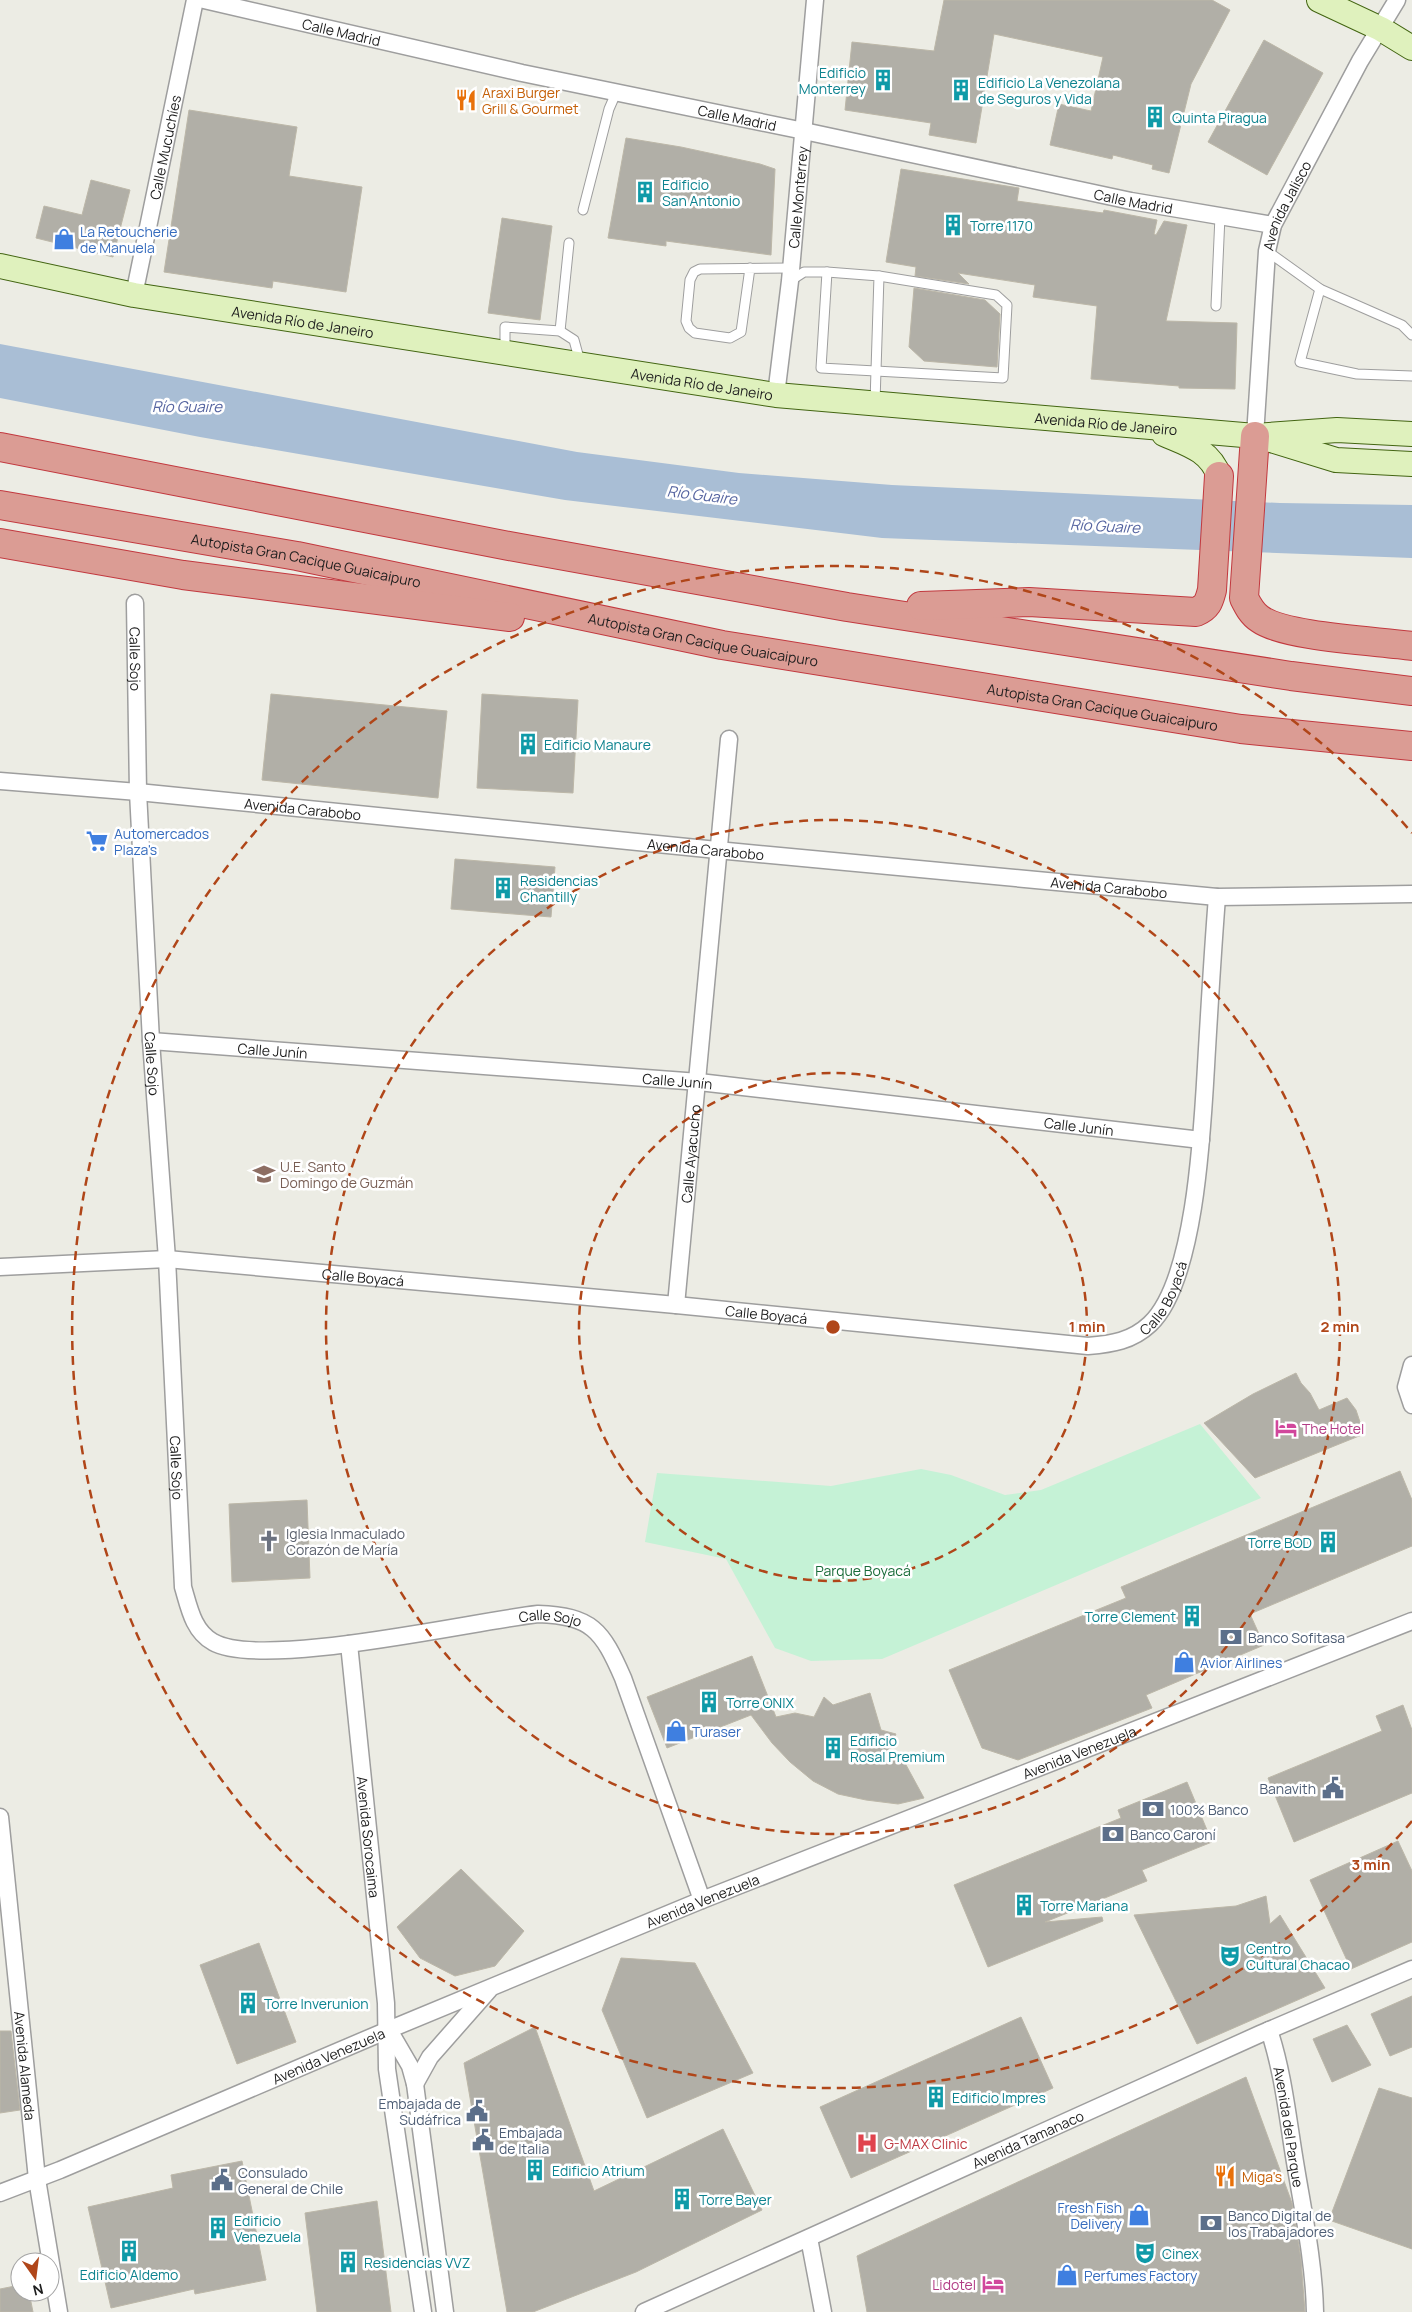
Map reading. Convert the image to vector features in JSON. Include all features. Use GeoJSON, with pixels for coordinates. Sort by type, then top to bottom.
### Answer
{"type":"FeatureCollection","features":[{"type":"Feature","properties":{"kind":"highway"},"geometry":{"type":"LineString","coordinates":[[1255,436],[1244,598],[1253,613],[1261,620],[1297,632],[1412,646]]}},
{"type":"Feature","properties":{"kind":"highway"},"geometry":{"type":"LineString","coordinates":[[0,448],[510,546],[847,607],[1291,676],[1412,690]]}},
{"type":"Feature","properties":{"kind":"highway"},"geometry":{"type":"LineString","coordinates":[[847,607],[1029,602],[1196,612],[1204,609],[1209,603],[1212,590],[1219,476]]}},
{"type":"Feature","properties":{"kind":"highway","name":"Autopista Gran Cacique Guaicaipuro"},"geometry":{"type":"LineString","coordinates":[[0,505],[297,556],[722,645],[1241,729],[1412,746]]}},
{"type":"Feature","properties":{"kind":"highway"},"geometry":{"type":"LineString","coordinates":[[0,544],[183,575],[722,645]]}},
{"type":"Feature","properties":{"kind":"street","name":"Calle Mucuchíes"},"geometry":{"type":"LineString","coordinates":[[134,295],[195,0]]}},
{"type":"Feature","properties":{"kind":"street","name":"Calle Madrid"},"geometry":{"type":"LineString","coordinates":[[204,0],[616,93],[1131,201],[1274,226]]}},
{"type":"Feature","properties":{"kind":"street","name":"Calle Monterrey"},"geometry":{"type":"LineString","coordinates":[[776,394],[790,274],[815,0]]}},
{"type":"Feature","properties":{"kind":"street"},"geometry":{"type":"LineString","coordinates":[[1319,0],[1380,29],[1412,48]]}},
{"type":"Feature","properties":{"kind":"street","name":"Avenida Jalisco"},"geometry":{"type":"LineString","coordinates":[[1255,436],[1267,251],[1274,226],[1360,61],[1397,0]]}},
{"type":"Feature","properties":{"kind":"street","name":"Avenida Río de Janeiro"},"geometry":{"type":"LineString","coordinates":[[0,266],[134,295],[776,394],[1255,436],[1337,430],[1412,434]]}},
{"type":"Feature","properties":{"kind":"street"},"geometry":{"type":"LineString","coordinates":[[1144,425],[1194,447],[1208,456],[1219,476]]}},
{"type":"Feature","properties":{"kind":"street"},"geometry":{"type":"LineString","coordinates":[[1255,436],[1336,460],[1412,464]]}},
{"type":"Feature","properties":{"kind":"street","name":"Calle Sojo"},"geometry":{"type":"LineString","coordinates":[[135,603],[138,792],[151,1042],[167,1259],[183,1587],[194,1621],[200,1632],[214,1643],[241,1650],[287,1650],[349,1644],[538,1614],[561,1614],[577,1619],[592,1627],[602,1635],[610,1648],[623,1678],[702,1900]]}},
{"type":"Feature","properties":{"kind":"street","name":"Calle Ayacucho"},"geometry":{"type":"LineString","coordinates":[[676,1305],[698,1082],[717,850],[729,739]]}},
{"type":"Feature","properties":{"kind":"street","name":"Avenida Carabobo"},"geometry":{"type":"LineString","coordinates":[[0,780],[1216,897],[1412,894]]}},
{"type":"Feature","properties":{"kind":"street","name":"Calle Boyacá"},"geometry":{"type":"LineString","coordinates":[[0,1267],[167,1259],[676,1305],[1078,1345],[1120,1343],[1150,1324],[1170,1297],[1188,1238],[1201,1140],[1216,897]]}},
{"type":"Feature","properties":{"kind":"street","name":"Calle Junín"},"geometry":{"type":"LineString","coordinates":[[151,1042],[698,1082],[1201,1140]]}},
{"type":"Feature","properties":{"kind":"street"},"geometry":{"type":"LineString","coordinates":[[1412,1365],[1406,1387],[1412,1405]]}},
{"type":"Feature","properties":{"kind":"street","name":"Avenida Venezuela"},"geometry":{"type":"LineString","coordinates":[[0,2193],[702,1900],[1412,1621]]}},
{"type":"Feature","properties":{"kind":"street","name":"Avenida Sorocaima"},"geometry":{"type":"LineString","coordinates":[[349,1644],[388,2030],[387,2068],[423,2312]]}},
{"type":"Feature","properties":{"kind":"street","name":"Avenida Alameda"},"geometry":{"type":"LineString","coordinates":[[0,1818],[37,2179],[59,2312]]}},
{"type":"Feature","properties":{"kind":"street","name":"Avenida Tamanaco"},"geometry":{"type":"LineString","coordinates":[[644,2312],[1269,2030],[1412,1969]]}},
{"type":"Feature","properties":{"kind":"street"},"geometry":{"type":"LineString","coordinates":[[415,2084],[430,2057],[491,1988]]}},
{"type":"Feature","properties":{"kind":"street","name":"Avenida Sorocaima"},"geometry":{"type":"LineString","coordinates":[[388,2030],[410,2066],[415,2084],[446,2312]]}},
{"type":"Feature","properties":{"kind":"street","name":"Avenida del Parque"},"geometry":{"type":"LineString","coordinates":[[1269,2030],[1279,2065],[1315,2290],[1315,2312]]}},
{"type":"Feature","properties":{"kind":"street"},"geometry":{"type":"LineString","coordinates":[[809,2238],[823,2312]]}},
{"type":"Feature","properties":{"kind":"lane"},"geometry":{"type":"LineString","coordinates":[[583,210],[609,110],[616,93]]}},
{"type":"Feature","properties":{"kind":"lane"},"geometry":{"type":"LineString","coordinates":[[1216,306],[1220,216]]}},
{"type":"Feature","properties":{"kind":"lane"},"geometry":{"type":"LineString","coordinates":[[560,332],[569,243]]}},
{"type":"Feature","properties":{"kind":"lane"},"geometry":{"type":"LineString","coordinates":[[1267,251],[1320,289],[1402,325],[1412,335]]}},
{"type":"Feature","properties":{"kind":"lane"},"geometry":{"type":"LineString","coordinates":[[750,268],[741,332],[730,338],[694,333],[686,321],[690,280],[694,272],[700,269],[750,268],[790,274],[827,272],[879,276],[996,295],[1007,305],[1003,378],[821,368],[827,272]]}},
{"type":"Feature","properties":{"kind":"lane"},"geometry":{"type":"LineString","coordinates":[[875,402],[879,276]]}},
{"type":"Feature","properties":{"kind":"lane"},"geometry":{"type":"LineString","coordinates":[[1320,289],[1300,362],[1356,374],[1412,376]]}},
{"type":"Feature","properties":{"kind":"lane"},"geometry":{"type":"LineString","coordinates":[[505,352],[505,327],[560,332],[574,340],[580,364]]}},
{"type":"Feature","properties":{"kind":"green space","name":"Parque Boyacá"},"geometry":{"type":"Polygon","coordinates":[[[1200,1424],[1261,1498],[882,1659],[811,1661],[775,1648],[726,1559],[645,1542],[657,1473],[831,1486],[921,1469],[951,1475],[1005,1495],[1041,1490],[1200,1424]]]}},
{"type":"Feature","properties":{"kind":"water","name":"Río Guaire"},"geometry":{"type":"Polygon","coordinates":[[[0,344],[577,452],[739,473],[892,485],[1280,503],[1412,505],[1412,558],[882,538],[565,500],[200,437],[0,398],[0,344]]]}},
{"type":"Feature","properties":{"kind":"building"},"geometry":{"type":"Polygon","coordinates":[[[944,0],[1212,0],[1230,10],[1191,84],[1169,173],[1152,169],[1153,165],[1113,155],[1112,159],[1050,145],[1059,104],[1091,111],[1103,57],[994,34],[976,143],[929,135],[931,123],[845,110],[852,42],[934,51],[944,0]]]}},
{"type":"Feature","properties":{"kind":"building"},"geometry":{"type":"Polygon","coordinates":[[[1264,40],[1323,73],[1267,175],[1208,142],[1264,40]]]}},
{"type":"Feature","properties":{"kind":"building"},"geometry":{"type":"Polygon","coordinates":[[[189,110],[297,127],[289,176],[362,187],[346,292],[273,281],[272,288],[164,272],[189,110]]]}},
{"type":"Feature","properties":{"kind":"building"},"geometry":{"type":"Polygon","coordinates":[[[626,138],[681,147],[775,169],[771,255],[666,241],[666,246],[608,238],[626,138]]]}},
{"type":"Feature","properties":{"kind":"building"},"geometry":{"type":"Polygon","coordinates":[[[901,169],[1019,188],[1017,201],[1103,213],[1104,210],[1157,220],[1154,234],[1156,235],[1164,221],[1187,225],[1166,321],[1237,323],[1235,389],[1179,388],[1179,386],[1091,379],[1097,306],[1033,297],[1035,285],[958,273],[969,284],[915,276],[916,267],[886,262],[901,169]]]}},
{"type":"Feature","properties":{"kind":"building"},"geometry":{"type":"Polygon","coordinates":[[[91,180],[130,190],[113,257],[36,238],[44,206],[82,215],[91,180]]]}},
{"type":"Feature","properties":{"kind":"building"},"geometry":{"type":"Polygon","coordinates":[[[502,218],[552,226],[540,320],[488,313],[502,218]]]}},
{"type":"Feature","properties":{"kind":"building"},"geometry":{"type":"Polygon","coordinates":[[[914,288],[985,300],[1000,314],[997,367],[924,361],[909,347],[914,288]]]}},
{"type":"Feature","properties":{"kind":"building"},"geometry":{"type":"Polygon","coordinates":[[[271,694],[447,711],[438,798],[262,780],[271,694]]]}},
{"type":"Feature","properties":{"kind":"building","name":"Edificio Manaure"},"geometry":{"type":"Polygon","coordinates":[[[482,694],[578,700],[573,793],[477,788],[482,694]]]}},
{"type":"Feature","properties":{"kind":"building","name":"Residencias Chantilly"},"geometry":{"type":"Polygon","coordinates":[[[455,859],[555,867],[551,917],[451,909],[455,859]]]}},
{"type":"Feature","properties":{"kind":"building","name":"The Hotel"},"geometry":{"type":"Polygon","coordinates":[[[1296,1373],[1319,1410],[1347,1398],[1356,1410],[1364,1434],[1255,1478],[1204,1423],[1253,1394],[1296,1373]]]}},
{"type":"Feature","properties":{"kind":"building"},"geometry":{"type":"Polygon","coordinates":[[[1400,1471],[1412,1500],[1412,1546],[1250,1614],[1264,1645],[1146,1695],[1152,1708],[1018,1760],[982,1748],[949,1670],[1126,1598],[1121,1587],[1400,1471]]]}},
{"type":"Feature","properties":{"kind":"building","name":"Iglesia Inmaculado Corazón de María"},"geometry":{"type":"Polygon","coordinates":[[[307,1500],[310,1578],[232,1582],[229,1504],[307,1500]]]}},
{"type":"Feature","properties":{"kind":"building","name":"Edificio Rosal Premium"},"geometry":{"type":"Polygon","coordinates":[[[752,1656],[776,1717],[795,1713],[814,1717],[824,1697],[833,1705],[870,1693],[881,1730],[896,1734],[887,1752],[905,1763],[924,1798],[898,1804],[838,1794],[813,1781],[790,1762],[772,1743],[751,1715],[667,1748],[647,1697],[752,1656]]]}},
{"type":"Feature","properties":{"kind":"building","name":"Banavith"},"geometry":{"type":"Polygon","coordinates":[[[1403,1705],[1412,1730],[1412,1793],[1294,1842],[1268,1778],[1382,1731],[1376,1716],[1403,1705]]]}},
{"type":"Feature","properties":{"kind":"building"},"geometry":{"type":"Polygon","coordinates":[[[1187,1782],[1212,1842],[1142,1870],[1147,1881],[1045,1922],[1102,1917],[1103,1921],[988,1967],[954,1885],[1121,1818],[1118,1810],[1187,1782]]]}},
{"type":"Feature","properties":{"kind":"building"},"geometry":{"type":"Polygon","coordinates":[[[1398,1841],[1412,1871],[1412,1942],[1351,1969],[1310,1880],[1398,1841]]]}},
{"type":"Feature","properties":{"kind":"building"},"geometry":{"type":"Polygon","coordinates":[[[461,1869],[524,1931],[495,1966],[455,1976],[420,1958],[397,1927],[461,1869]]]}},
{"type":"Feature","properties":{"kind":"building","name":"Centro Cultural Chacao"},"geometry":{"type":"Polygon","coordinates":[[[1266,1896],[1270,1924],[1280,1915],[1325,1988],[1197,2044],[1134,1915],[1236,1906],[1266,1896]]]}},
{"type":"Feature","properties":{"kind":"building","name":"Torre Inverunion"},"geometry":{"type":"Polygon","coordinates":[[[259,1943],[296,2042],[237,2064],[200,1965],[259,1943]]]}},
{"type":"Feature","properties":{"kind":"building"},"geometry":{"type":"Polygon","coordinates":[[[621,1958],[695,1963],[753,2073],[647,2118],[602,2010],[621,1958]]]}},
{"type":"Feature","properties":{"kind":"building"},"geometry":{"type":"Polygon","coordinates":[[[1412,1996],[1412,2047],[1390,2056],[1371,2014],[1412,1996]]]}},
{"type":"Feature","properties":{"kind":"building","name":"Edificio Impres"},"geometry":{"type":"Polygon","coordinates":[[[1021,2017],[1053,2088],[851,2178],[820,2107],[1021,2017]]]}},
{"type":"Feature","properties":{"kind":"building"},"geometry":{"type":"Polygon","coordinates":[[[1347,2025],[1371,2065],[1332,2082],[1313,2039],[1347,2025]]]}},
{"type":"Feature","properties":{"kind":"building","name":"Edificio Atrium"},"geometry":{"type":"Polygon","coordinates":[[[535,2027],[594,2191],[723,2129],[762,2210],[636,2272],[533,2312],[507,2312],[464,2063],[535,2027]]]}},
{"type":"Feature","properties":{"kind":"building"},"geometry":{"type":"Polygon","coordinates":[[[0,2031],[11,2031],[20,2110],[0,2113],[0,2031]]]}},
{"type":"Feature","properties":{"kind":"building"},"geometry":{"type":"Polygon","coordinates":[[[1246,2077],[1292,2203],[1301,2259],[1305,2312],[867,2312],[857,2256],[1246,2077]]]}},
{"type":"Feature","properties":{"kind":"building"},"geometry":{"type":"Polygon","coordinates":[[[1379,2088],[1412,2098],[1412,2249],[1329,2220],[1379,2088]]]}},
{"type":"Feature","properties":{"kind":"building"},"geometry":{"type":"Polygon","coordinates":[[[242,2161],[266,2280],[195,2294],[194,2289],[111,2308],[88,2207],[173,2188],[171,2175],[242,2161]]]}},
{"type":"Feature","properties":{"kind":"building","name":"Residencias VVZ"},"geometry":{"type":"Polygon","coordinates":[[[377,2201],[391,2312],[317,2312],[305,2213],[377,2201]]]}},
{"type":"Feature","properties":{"kind":"building"},"geometry":{"type":"Polygon","coordinates":[[[10,2287],[10,2302],[31,2302],[33,2312],[0,2312],[0,2289],[10,2287]]]}},
{"type":"Feature","properties":{"kind":"place","name":"Edificio Monterrey"},"geometry":{"type":"Point","coordinates":[883,80]}},
{"type":"Feature","properties":{"kind":"place","name":"Edificio La Venezolana de Seguros y Vida"},"geometry":{"type":"Point","coordinates":[961,90]}},
{"type":"Feature","properties":{"kind":"place","name":"Araxi Burger Grill & Gourmet"},"geometry":{"type":"Point","coordinates":[466,100]}},
{"type":"Feature","properties":{"kind":"place","name":"Quinta Piragua"},"geometry":{"type":"Point","coordinates":[1155,117]}},
{"type":"Feature","properties":{"kind":"place","name":"Edificio San Antonio"},"geometry":{"type":"Point","coordinates":[645,192]}},
{"type":"Feature","properties":{"kind":"place","name":"Torre 1170"},"geometry":{"type":"Point","coordinates":[953,225]}},
{"type":"Feature","properties":{"kind":"place","name":"La Retoucherie de Manuela"},"geometry":{"type":"Point","coordinates":[64,239]}},
{"type":"Feature","properties":{"kind":"place","name":"Edificio Manaure"},"geometry":{"type":"Point","coordinates":[528,744]}},
{"type":"Feature","properties":{"kind":"place","name":"Automercados Plaza's"},"geometry":{"type":"Point","coordinates":[97,841]}},
{"type":"Feature","properties":{"kind":"place","name":"Residencias Chantilly"},"geometry":{"type":"Point","coordinates":[503,888]}},
{"type":"Feature","properties":{"kind":"place","name":"U.E. Santo Domingo de Guzmán"},"geometry":{"type":"Point","coordinates":[264,1174]}},
{"type":"Feature","properties":{"kind":"place","name":"The Hotel"},"geometry":{"type":"Point","coordinates":[1286,1428]}},
{"type":"Feature","properties":{"kind":"place","name":"Iglesia Inmaculado Corazón de María"},"geometry":{"type":"Point","coordinates":[269,1541]}},
{"type":"Feature","properties":{"kind":"place","name":"Torre BOD"},"geometry":{"type":"Point","coordinates":[1328,1542]}},
{"type":"Feature","properties":{"kind":"place","name":"Torre Clement"},"geometry":{"type":"Point","coordinates":[1192,1616]}},
{"type":"Feature","properties":{"kind":"place","name":"Banco Sofitasa"},"geometry":{"type":"Point","coordinates":[1231,1637]}},
{"type":"Feature","properties":{"kind":"place","name":"Avior Airlines"},"geometry":{"type":"Point","coordinates":[1184,1662]}},
{"type":"Feature","properties":{"kind":"place","name":"Torre ONIX"},"geometry":{"type":"Point","coordinates":[709,1702]}},
{"type":"Feature","properties":{"kind":"place","name":"Turaser"},"geometry":{"type":"Point","coordinates":[676,1731]}},
{"type":"Feature","properties":{"kind":"place","name":"Edificio Rosal Premium"},"geometry":{"type":"Point","coordinates":[833,1748]}},
{"type":"Feature","properties":{"kind":"place","name":"Banavith"},"geometry":{"type":"Point","coordinates":[1333,1788]}},
{"type":"Feature","properties":{"kind":"place","name":"100% Banco"},"geometry":{"type":"Point","coordinates":[1153,1809]}},
{"type":"Feature","properties":{"kind":"place","name":"Banco Caroní"},"geometry":{"type":"Point","coordinates":[1113,1834]}},
{"type":"Feature","properties":{"kind":"place","name":"Torre Mariana"},"geometry":{"type":"Point","coordinates":[1024,1905]}},
{"type":"Feature","properties":{"kind":"place","name":"Centro Cultural Chacao"},"geometry":{"type":"Point","coordinates":[1230,1956]}},
{"type":"Feature","properties":{"kind":"place","name":"Torre Inverunion"},"geometry":{"type":"Point","coordinates":[248,2003]}},
{"type":"Feature","properties":{"kind":"place","name":"Edificio Impres"},"geometry":{"type":"Point","coordinates":[936,2097]}},
{"type":"Feature","properties":{"kind":"place","name":"Embajada de Sudáfrica"},"geometry":{"type":"Point","coordinates":[477,2111]}},
{"type":"Feature","properties":{"kind":"place","name":"Embajada de Italia"},"geometry":{"type":"Point","coordinates":[483,2140]}},
{"type":"Feature","properties":{"kind":"place","name":"G-MAX Clinic"},"geometry":{"type":"Point","coordinates":[867,2143]}},
{"type":"Feature","properties":{"kind":"place","name":"Edificio Atrium"},"geometry":{"type":"Point","coordinates":[535,2170]}},
{"type":"Feature","properties":{"kind":"place","name":"Miga's"},"geometry":{"type":"Point","coordinates":[1225,2176]}},
{"type":"Feature","properties":{"kind":"place","name":"Consulado General de Chile"},"geometry":{"type":"Point","coordinates":[222,2180]}},
{"type":"Feature","properties":{"kind":"place","name":"Torre Bayer"},"geometry":{"type":"Point","coordinates":[682,2199]}},
{"type":"Feature","properties":{"kind":"place","name":"Fresh Fish Delivery"},"geometry":{"type":"Point","coordinates":[1139,2215]}},
{"type":"Feature","properties":{"kind":"place","name":"Banco Digital de los Trabajadores"},"geometry":{"type":"Point","coordinates":[1211,2223]}},
{"type":"Feature","properties":{"kind":"place","name":"Edificio Venezuela"},"geometry":{"type":"Point","coordinates":[218,2228]}},
{"type":"Feature","properties":{"kind":"place","name":"Edificio Aldemo"},"geometry":{"type":"Point","coordinates":[129,2251]}},
{"type":"Feature","properties":{"kind":"place","name":"Cinex"},"geometry":{"type":"Point","coordinates":[1145,2253]}},
{"type":"Feature","properties":{"kind":"place","name":"Residencias VVZ"},"geometry":{"type":"Point","coordinates":[348,2262]}},
{"type":"Feature","properties":{"kind":"place","name":"Perfumes Factory"},"geometry":{"type":"Point","coordinates":[1067,2275]}},
{"type":"Feature","properties":{"kind":"place","name":"Lidotel"},"geometry":{"type":"Point","coordinates":[993,2284]}}]}
